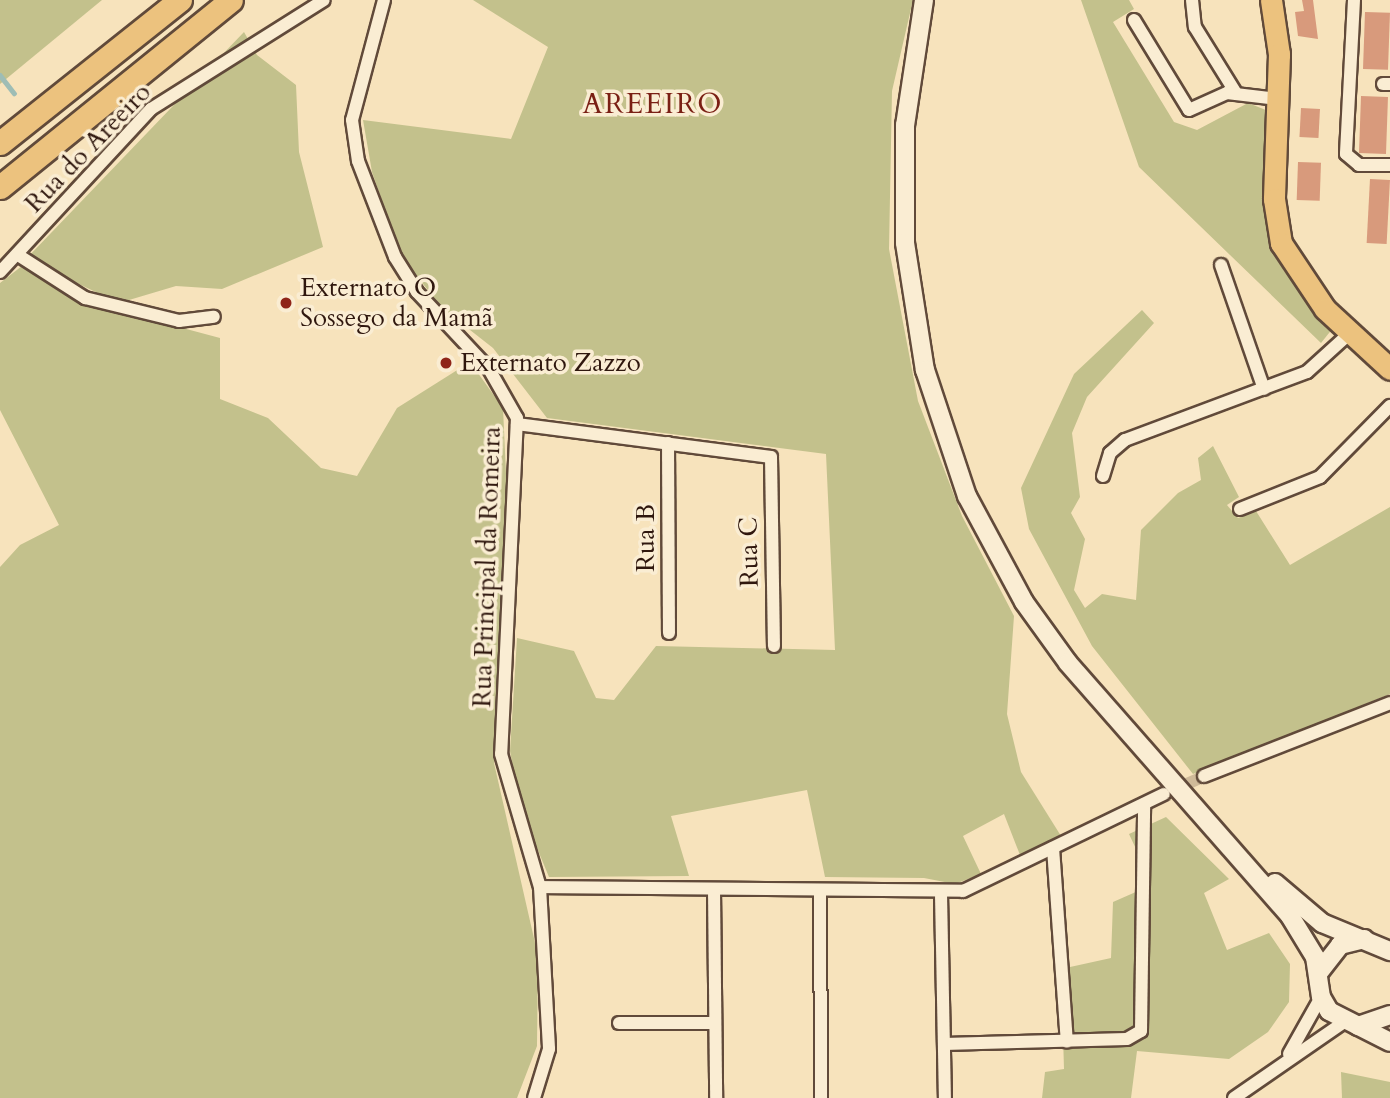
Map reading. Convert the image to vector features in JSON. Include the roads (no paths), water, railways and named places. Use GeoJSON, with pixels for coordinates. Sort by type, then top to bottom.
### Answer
{"type":"FeatureCollection","features":[{"type":"Feature","properties":{"kind":"highway"},"geometry":{"type":"LineString","coordinates":[[0,143],[180,0]]}},
{"type":"Feature","properties":{"kind":"highway"},"geometry":{"type":"LineString","coordinates":[[0,187],[231,0]]}},
{"type":"Feature","properties":{"kind":"main road"},"geometry":{"type":"LineString","coordinates":[[924,0],[905,125],[905,243],[925,370],[967,496],[1024,601],[1068,663],[1290,916],[1320,971],[1321,997],[1351,1024],[1390,1042]]}},
{"type":"Feature","properties":{"kind":"main road"},"geometry":{"type":"LineString","coordinates":[[934,0],[915,113],[913,227],[937,381],[975,492],[1024,584],[1119,711],[1283,891],[1322,923],[1380,943]]}},
{"type":"Feature","properties":{"kind":"main road"},"geometry":{"type":"LineString","coordinates":[[1271,0],[1278,99],[1273,199],[1281,243],[1306,286],[1350,333],[1390,369]]}},
{"type":"Feature","properties":{"kind":"main road"},"geometry":{"type":"LineString","coordinates":[[1320,971],[1340,945],[1380,943]]}},
{"type":"Feature","properties":{"kind":"main road"},"geometry":{"type":"LineString","coordinates":[[1351,1024],[1390,1015]]}},
{"type":"Feature","properties":{"kind":"street","name":"Rua Principal da Romeira"},"geometry":{"type":"LineString","coordinates":[[384,0],[352,120],[358,161],[395,257],[417,292],[489,369],[517,424],[501,754],[540,887],[549,1049],[534,1098]]}},
{"type":"Feature","properties":{"kind":"street"},"geometry":{"type":"LineString","coordinates":[[1192,0],[1195,27],[1236,93]]}},
{"type":"Feature","properties":{"kind":"street"},"geometry":{"type":"LineString","coordinates":[[1353,0],[1346,154],[1359,165],[1390,165]]}},
{"type":"Feature","properties":{"kind":"street","name":"Rua do Areeiro"},"geometry":{"type":"LineString","coordinates":[[0,272],[151,110],[319,2]]}},
{"type":"Feature","properties":{"kind":"street"},"geometry":{"type":"LineString","coordinates":[[1134,20],[1189,110],[1236,93],[1278,99]]}},
{"type":"Feature","properties":{"kind":"street"},"geometry":{"type":"LineString","coordinates":[[18,255],[85,298],[179,321],[214,317]]}},
{"type":"Feature","properties":{"kind":"street"},"geometry":{"type":"LineString","coordinates":[[1221,265],[1264,389]]}},
{"type":"Feature","properties":{"kind":"street"},"geometry":{"type":"LineString","coordinates":[[1103,476],[1110,453],[1125,440],[1307,372],[1350,333]]}},
{"type":"Feature","properties":{"kind":"street"},"geometry":{"type":"LineString","coordinates":[[1240,509],[1320,477],[1390,406]]}},
{"type":"Feature","properties":{"kind":"street"},"geometry":{"type":"LineString","coordinates":[[517,424],[668,443]]}},
{"type":"Feature","properties":{"kind":"street","name":"Rua C"},"geometry":{"type":"LineString","coordinates":[[668,443],[771,457],[774,646]]}},
{"type":"Feature","properties":{"kind":"street","name":"Rua B"},"geometry":{"type":"LineString","coordinates":[[668,443],[669,632]]}},
{"type":"Feature","properties":{"kind":"street"},"geometry":{"type":"LineString","coordinates":[[1204,776],[1390,703]]}},
{"type":"Feature","properties":{"kind":"street"},"geometry":{"type":"LineString","coordinates":[[540,887],[941,894],[963,891],[1164,794]]}},
{"type":"Feature","properties":{"kind":"street"},"geometry":{"type":"LineString","coordinates":[[944,1044],[1127,1039],[1143,1026],[1144,804]]}},
{"type":"Feature","properties":{"kind":"street"},"geometry":{"type":"LineString","coordinates":[[1053,848],[1067,1041]]}},
{"type":"Feature","properties":{"kind":"street"},"geometry":{"type":"LineString","coordinates":[[714,890],[716,1098]]}},
{"type":"Feature","properties":{"kind":"street"},"geometry":{"type":"LineString","coordinates":[[820,892],[821,1098]]}},
{"type":"Feature","properties":{"kind":"street"},"geometry":{"type":"LineString","coordinates":[[941,894],[945,1098]]}},
{"type":"Feature","properties":{"kind":"street"},"geometry":{"type":"LineString","coordinates":[[1267,1074],[1301,1039],[1321,997]]}},
{"type":"Feature","properties":{"kind":"street"},"geometry":{"type":"LineString","coordinates":[[619,1023],[715,1023]]}},
{"type":"Feature","properties":{"kind":"street"},"geometry":{"type":"LineString","coordinates":[[1234,1098],[1267,1074],[1351,1024]]}},
{"type":"Feature","properties":{"kind":"waterway"},"geometry":{"type":"LineString","coordinates":[[0,75],[14,93]]}},
{"type":"Feature","properties":{"kind":"tunnel"},"geometry":{"type":"LineString","coordinates":[[1171,791],[1204,776]]}},
{"type":"Feature","properties":{"kind":"place","name":"Externato O Sossego da Mamã"},"geometry":{"type":"Point","coordinates":[286,303]}},
{"type":"Feature","properties":{"kind":"place","name":"Externato Zazzo"},"geometry":{"type":"Point","coordinates":[446,363]}},
{"type":"Feature","properties":{"kind":"district","name":"AREEIRO"},"geometry":{"type":"Point","coordinates":[653,104]}}]}
